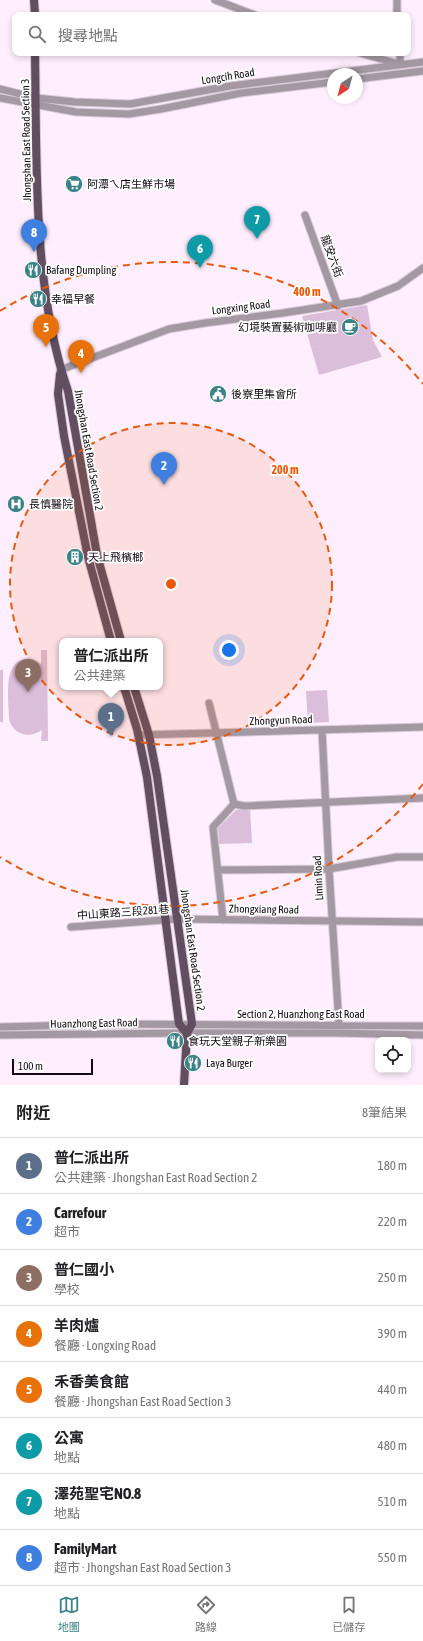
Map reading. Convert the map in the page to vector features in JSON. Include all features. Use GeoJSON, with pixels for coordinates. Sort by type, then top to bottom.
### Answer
{"type":"FeatureCollection","features":[{"type":"Feature","properties":{"kind":"main road"},"geometry":{"type":"LineString","coordinates":[[34,0],[34,12]]}},
{"type":"Feature","properties":{"kind":"main road","name":"Jhongshan East Road Section 3"},"geometry":{"type":"LineString","coordinates":[[35,56],[41,258],[60,370]]}},
{"type":"Feature","properties":{"kind":"main road","name":"Jhongshan East Road Section 2"},"geometry":{"type":"LineString","coordinates":[[60,370],[58,394],[64,436],[88,558],[110,638]]}},
{"type":"Feature","properties":{"kind":"main road","name":"Jhongshan East Road Section 2"},"geometry":{"type":"LineString","coordinates":[[60,370],[68,392],[97,555],[120,638]]}},
{"type":"Feature","properties":{"kind":"main road","name":"Jhongshan East Road Section 2"},"geometry":{"type":"LineString","coordinates":[[125,690],[139,735],[147,777],[179,1024]]}},
{"type":"Feature","properties":{"kind":"main road","name":"Jhongshan East Road Section 2"},"geometry":{"type":"LineString","coordinates":[[135,690],[149,734],[157,776],[192,1024],[188,1033],[184,1085]]}},
{"type":"Feature","properties":{"kind":"main road"},"geometry":{"type":"LineString","coordinates":[[179,1024],[188,1033]]}},
{"type":"Feature","properties":{"kind":"street"},"geometry":{"type":"LineString","coordinates":[[214,0],[247,12]]}},
{"type":"Feature","properties":{"kind":"street"},"geometry":{"type":"LineString","coordinates":[[397,0],[397,12]]}},
{"type":"Feature","properties":{"kind":"street"},"geometry":{"type":"LineString","coordinates":[[368,56],[400,64],[421,72]]}},
{"type":"Feature","properties":{"kind":"street"},"geometry":{"type":"LineString","coordinates":[[400,56],[400,64]]}},
{"type":"Feature","properties":{"kind":"street","name":"Longcih Road"},"geometry":{"type":"LineString","coordinates":[[36,102],[130,104],[230,86],[423,62]]}},
{"type":"Feature","properties":{"kind":"street"},"geometry":{"type":"LineString","coordinates":[[363,78],[421,72]]}},
{"type":"Feature","properties":{"kind":"street","name":"Longcih Road"},"geometry":{"type":"LineString","coordinates":[[36,102],[76,112],[129,114],[161,109],[241,92],[327,83]]}},
{"type":"Feature","properties":{"kind":"street"},"geometry":{"type":"LineString","coordinates":[[0,90],[36,102]]}},
{"type":"Feature","properties":{"kind":"street"},"geometry":{"type":"LineString","coordinates":[[0,98],[36,102]]}},
{"type":"Feature","properties":{"kind":"street"},"geometry":{"type":"LineString","coordinates":[[160,98],[161,109]]}},
{"type":"Feature","properties":{"kind":"street","name":"龍安六街"},"geometry":{"type":"LineString","coordinates":[[305,215],[338,306]]}},
{"type":"Feature","properties":{"kind":"street","name":"Longxing Road"},"geometry":{"type":"LineString","coordinates":[[60,370],[169,329],[338,306],[361,301],[398,286],[423,268]]}},
{"type":"Feature","properties":{"kind":"street"},"geometry":{"type":"LineString","coordinates":[[209,704],[234,804]]}},
{"type":"Feature","properties":{"kind":"street","name":"Zhongyun Road"},"geometry":{"type":"LineString","coordinates":[[139,735],[423,727]]}},
{"type":"Feature","properties":{"kind":"street","name":"Limin Road"},"geometry":{"type":"LineString","coordinates":[[322,730],[328,869],[339,1025]]}},
{"type":"Feature","properties":{"kind":"street"},"geometry":{"type":"LineString","coordinates":[[234,804],[244,806],[325,801],[423,798]]}},
{"type":"Feature","properties":{"kind":"street"},"geometry":{"type":"LineString","coordinates":[[223,920],[213,827],[234,804]]}},
{"type":"Feature","properties":{"kind":"street"},"geometry":{"type":"LineString","coordinates":[[218,870],[328,869],[397,857],[423,857]]}},
{"type":"Feature","properties":{"kind":"street","name":"Zhongxiang Road"},"geometry":{"type":"LineString","coordinates":[[177,919],[423,922]]}},
{"type":"Feature","properties":{"kind":"street","name":"中山東路三段281巷"},"geometry":{"type":"LineString","coordinates":[[71,927],[177,919]]}},
{"type":"Feature","properties":{"kind":"street","name":"Section 2, Huanzhong East Road"},"geometry":{"type":"LineString","coordinates":[[179,1024],[423,1026]]}},
{"type":"Feature","properties":{"kind":"street","name":"Huanzhong East Road"},"geometry":{"type":"LineString","coordinates":[[0,1027],[179,1024]]}},
{"type":"Feature","properties":{"kind":"street","name":"Section 2, Huanzhong East Road"},"geometry":{"type":"LineString","coordinates":[[188,1033],[338,1033],[423,1035]]}},
{"type":"Feature","properties":{"kind":"street","name":"Huanzhong East Road"},"geometry":{"type":"LineString","coordinates":[[0,1036],[188,1033]]}},
{"type":"Feature","properties":{"kind":"shaded area"},"geometry":{"type":"Polygon","coordinates":[[[367,305],[373,340],[382,357],[319,375],[302,316],[367,305]]]}},
{"type":"Feature","properties":{"kind":"shaded area"},"geometry":{"type":"Polygon","coordinates":[[[41,650],[47,650],[48,741],[41,741],[42,730],[37,733],[27,735],[18,732],[14,729],[9,719],[8,686],[12,670],[15,664],[24,659],[31,659],[41,664],[41,650]]]}},
{"type":"Feature","properties":{"kind":"shaded area"},"geometry":{"type":"Polygon","coordinates":[[[0,670],[3,670],[3,722],[0,722],[0,670]]]}},
{"type":"Feature","properties":{"kind":"shaded area"},"geometry":{"type":"Polygon","coordinates":[[[327,690],[329,722],[308,723],[306,691],[327,690]]]}},
{"type":"Feature","properties":{"kind":"shaded area"},"geometry":{"type":"Polygon","coordinates":[[[250,808],[252,843],[219,844],[218,828],[236,810],[250,808]]]}},
{"type":"Feature","properties":{"kind":"place","name":"阿潭ㄟ店生鮮市場"},"geometry":{"type":"Point","coordinates":[74,184]}},
{"type":"Feature","properties":{"kind":"place","name":"澤苑聖宅NO.8"},"geometry":{"type":"Point","coordinates":[257,239]}},
{"type":"Feature","properties":{"kind":"place","name":"FamilyMart"},"geometry":{"type":"Point","coordinates":[34,252]}},
{"type":"Feature","properties":{"kind":"place","name":"公寓"},"geometry":{"type":"Point","coordinates":[200,268]}},
{"type":"Feature","properties":{"kind":"place","name":"Bafang Dumpling"},"geometry":{"type":"Point","coordinates":[33,270]}},
{"type":"Feature","properties":{"kind":"place","name":"幸福早餐"},"geometry":{"type":"Point","coordinates":[38,299]}},
{"type":"Feature","properties":{"kind":"place","name":"幻境裝置藝術咖啡廳"},"geometry":{"type":"Point","coordinates":[350,327]}},
{"type":"Feature","properties":{"kind":"place","name":"禾香美食館"},"geometry":{"type":"Point","coordinates":[46,347]}},
{"type":"Feature","properties":{"kind":"place","name":"羊肉爐"},"geometry":{"type":"Point","coordinates":[81,373]}},
{"type":"Feature","properties":{"kind":"place","name":"後寮里集會所"},"geometry":{"type":"Point","coordinates":[218,394]}},
{"type":"Feature","properties":{"kind":"place","name":"Carrefour"},"geometry":{"type":"Point","coordinates":[164,485]}},
{"type":"Feature","properties":{"kind":"place","name":"長慎醫院"},"geometry":{"type":"Point","coordinates":[16,504]}},
{"type":"Feature","properties":{"kind":"place","name":"天上飛檳榔"},"geometry":{"type":"Point","coordinates":[75,557]}},
{"type":"Feature","properties":{"kind":"place","name":"普仁國小"},"geometry":{"type":"Point","coordinates":[28,692]}},
{"type":"Feature","properties":{"kind":"place","name":"普仁派出所"},"geometry":{"type":"Point","coordinates":[111,736]}},
{"type":"Feature","properties":{"kind":"place","name":"食玩天堂親子新樂園"},"geometry":{"type":"Point","coordinates":[175,1041]}},
{"type":"Feature","properties":{"kind":"place","name":"Laya Burger"},"geometry":{"type":"Point","coordinates":[193,1063]}}]}
